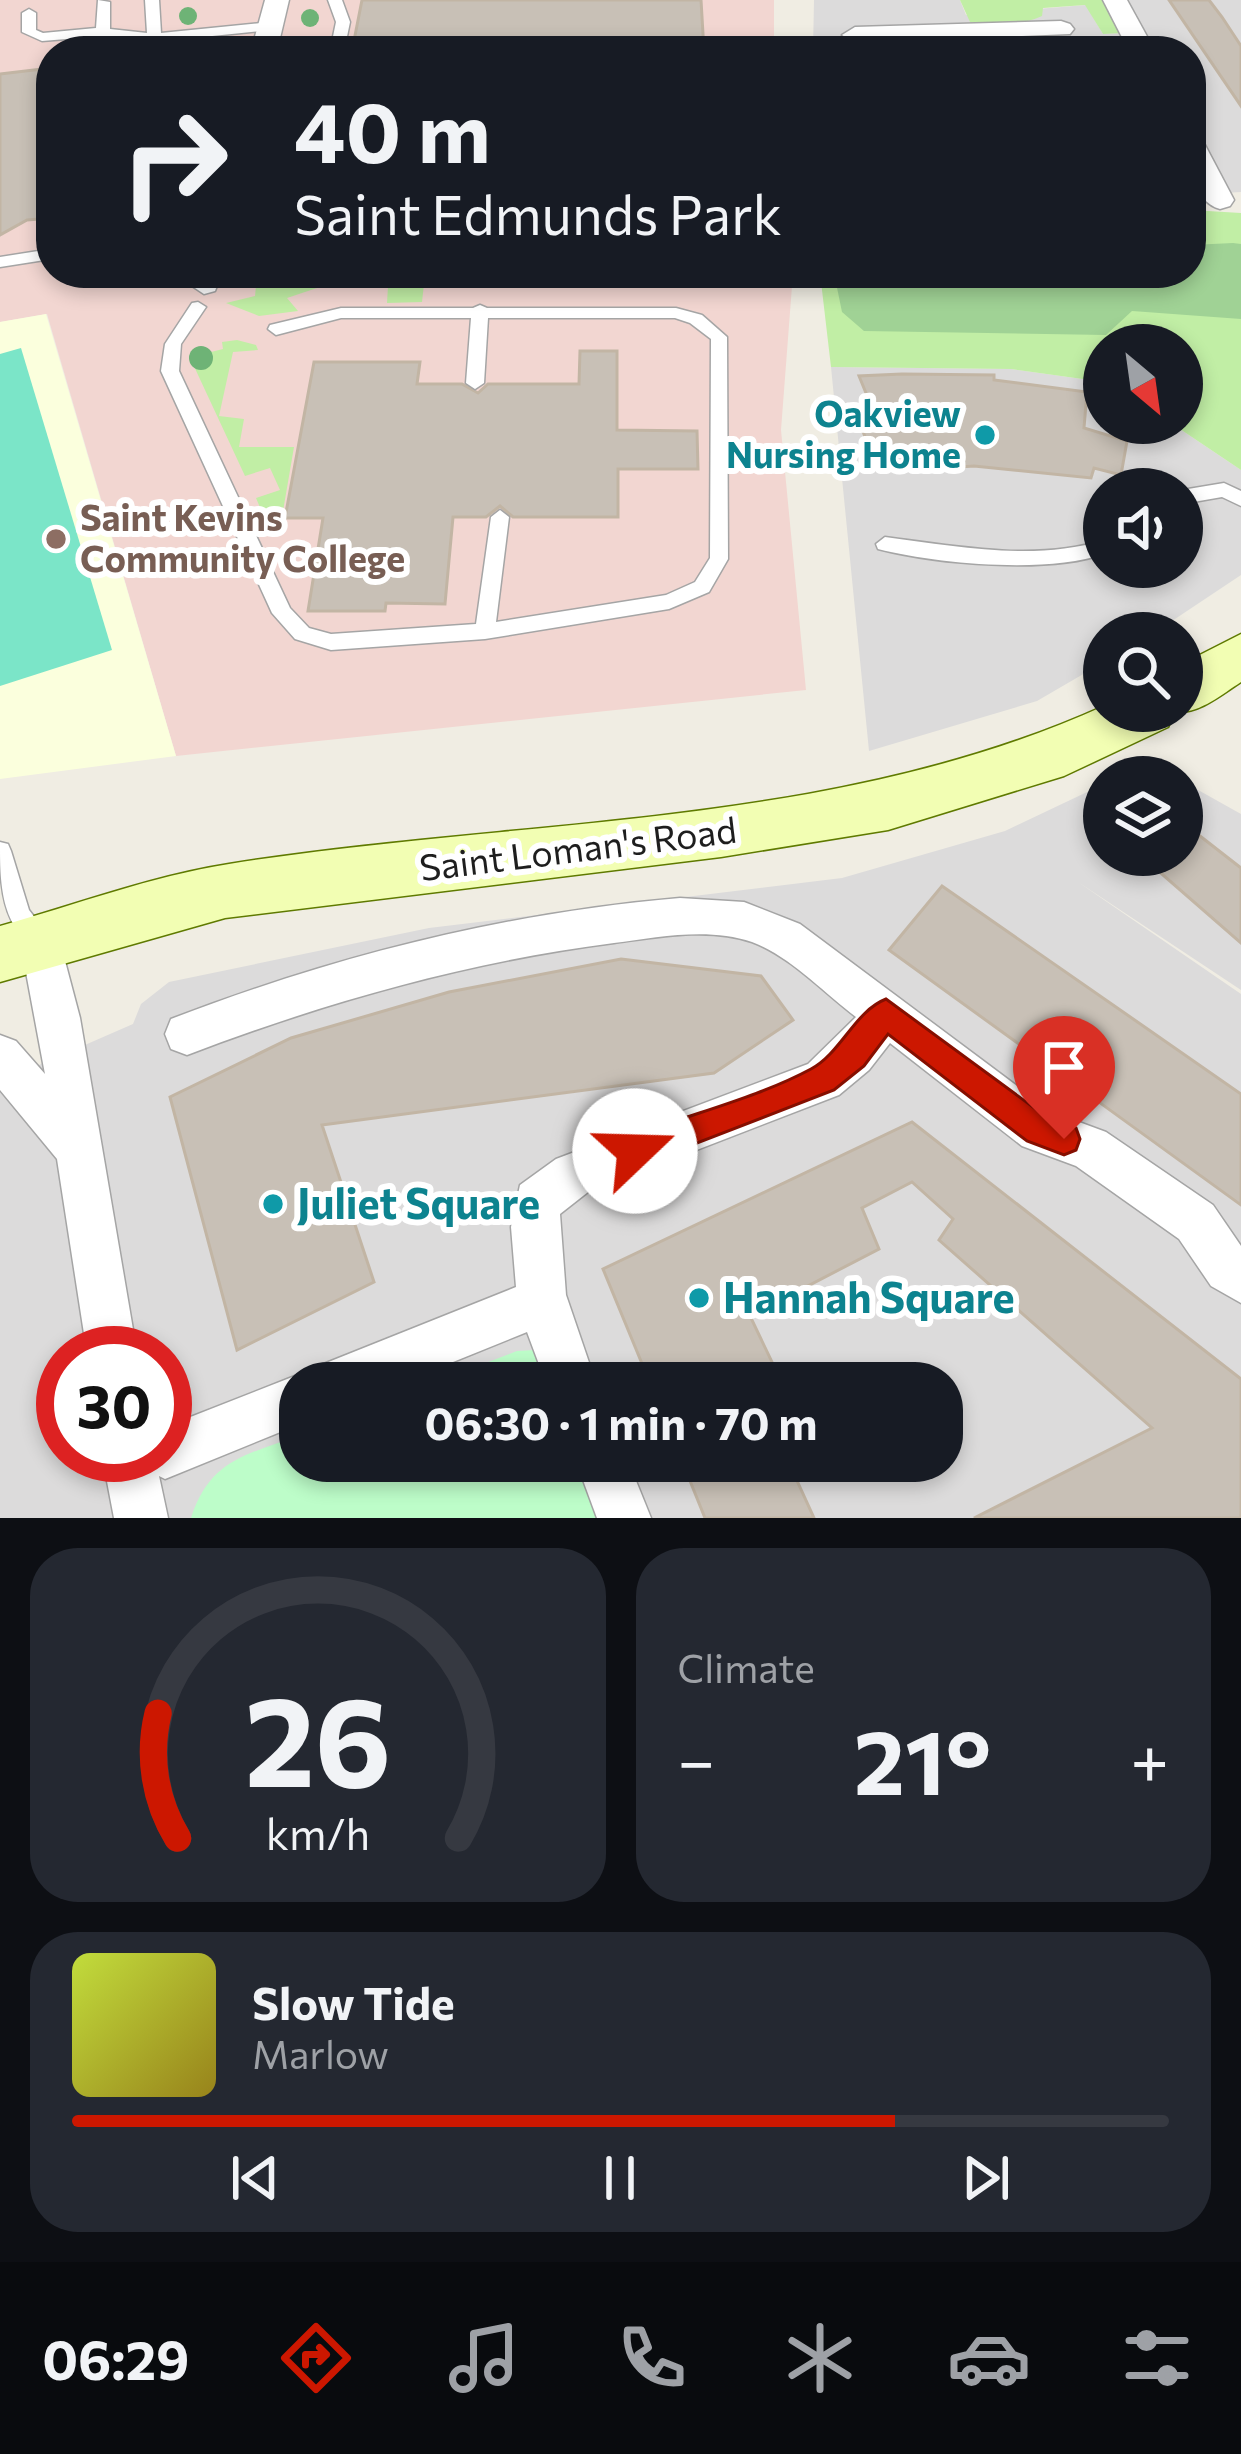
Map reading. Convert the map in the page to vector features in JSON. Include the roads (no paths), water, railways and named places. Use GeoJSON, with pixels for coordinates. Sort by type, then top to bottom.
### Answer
{"type":"FeatureCollection","features":[{"type":"Feature","properties":{"kind":"street"},"geometry":{"type":"LineString","coordinates":[[951,0],[960,33]]}},
{"type":"Feature","properties":{"kind":"street"},"geometry":{"type":"LineString","coordinates":[[1115,0],[1134,36]]}},
{"type":"Feature","properties":{"kind":"street"},"geometry":{"type":"LineString","coordinates":[[855,34],[1061,29]]}},
{"type":"Feature","properties":{"kind":"street"},"geometry":{"type":"LineString","coordinates":[[1203,679],[1241,655]]}},
{"type":"Feature","properties":{"kind":"street","name":"Saint Loman's Road"},"geometry":{"type":"LineString","coordinates":[[20,948],[225,890],[722,832],[889,805],[1044,759],[1102,732]]}},
{"type":"Feature","properties":{"kind":"street"},"geometry":{"type":"LineString","coordinates":[[187,1034],[382,965],[535,933],[700,914],[760,922],[1039,1130],[1090,1148],[1196,1222],[1228,1269],[1241,1279]]}},
{"type":"Feature","properties":{"kind":"street"},"geometry":{"type":"LineString","coordinates":[[20,948],[79,1148],[108,1326]]}},
{"type":"Feature","properties":{"kind":"street"},"geometry":{"type":"LineString","coordinates":[[564,1362],[540,1303],[531,1246],[537,1202],[573,1175],[823,1080],[853,1055],[886,1013]]}},
{"type":"Feature","properties":{"kind":"street"},"geometry":{"type":"LineString","coordinates":[[0,1056],[79,1148]]}},
{"type":"Feature","properties":{"kind":"street"},"geometry":{"type":"LineString","coordinates":[[392,1362],[540,1303]]}},
{"type":"Feature","properties":{"kind":"street"},"geometry":{"type":"LineString","coordinates":[[192,1440],[279,1407]]}},
{"type":"Feature","properties":{"kind":"street"},"geometry":{"type":"LineString","coordinates":[[141,1518],[144,1482]]}},
{"type":"Feature","properties":{"kind":"street"},"geometry":{"type":"LineString","coordinates":[[610,1482],[624,1518]]}},
{"type":"Feature","properties":{"kind":"lane"},"geometry":{"type":"LineString","coordinates":[[152,0],[154,36]]}},
{"type":"Feature","properties":{"kind":"lane"},"geometry":{"type":"LineString","coordinates":[[335,0],[343,22],[340,36]]}},
{"type":"Feature","properties":{"kind":"lane"},"geometry":{"type":"LineString","coordinates":[[103,2],[104,32]]}},
{"type":"Feature","properties":{"kind":"lane"},"geometry":{"type":"LineString","coordinates":[[29,13],[33,35],[104,32],[137,36]]}},
{"type":"Feature","properties":{"kind":"lane"},"geometry":{"type":"LineString","coordinates":[[174,36],[271,26]]}},
{"type":"Feature","properties":{"kind":"lane"},"geometry":{"type":"LineString","coordinates":[[0,262],[36,256]]}},
{"type":"Feature","properties":{"kind":"lane"},"geometry":{"type":"LineString","coordinates":[[203,288],[173,344],[170,371],[290,625],[302,634],[332,642],[485,631],[669,602],[702,587],[718,560],[719,337],[696,319],[676,314],[480,310],[341,313],[276,329]]}},
{"type":"Feature","properties":{"kind":"lane"},"geometry":{"type":"LineString","coordinates":[[475,383],[480,310]]}},
{"type":"Feature","properties":{"kind":"lane"},"geometry":{"type":"LineString","coordinates":[[1203,493],[1223,490],[1241,499]]}},
{"type":"Feature","properties":{"kind":"lane"},"geometry":{"type":"LineString","coordinates":[[485,631],[500,517]]}},
{"type":"Feature","properties":{"kind":"lane"},"geometry":{"type":"LineString","coordinates":[[885,544],[994,555],[1083,556]]}},
{"type":"Feature","properties":{"kind":"lane"},"geometry":{"type":"LineString","coordinates":[[0,851],[19,915],[20,948]]}},
{"type":"Feature","properties":{"kind":"place","name":"Oakview Nursing Home"},"geometry":{"type":"Point","coordinates":[985,435]}},
{"type":"Feature","properties":{"kind":"place","name":"Saint Kevins Community College"},"geometry":{"type":"Point","coordinates":[56,539]}},
{"type":"Feature","properties":{"kind":"place","name":"Juliet Square"},"geometry":{"type":"Point","coordinates":[273,1204]}},
{"type":"Feature","properties":{"kind":"place","name":"Hannah Square"},"geometry":{"type":"Point","coordinates":[699,1298]}}]}
